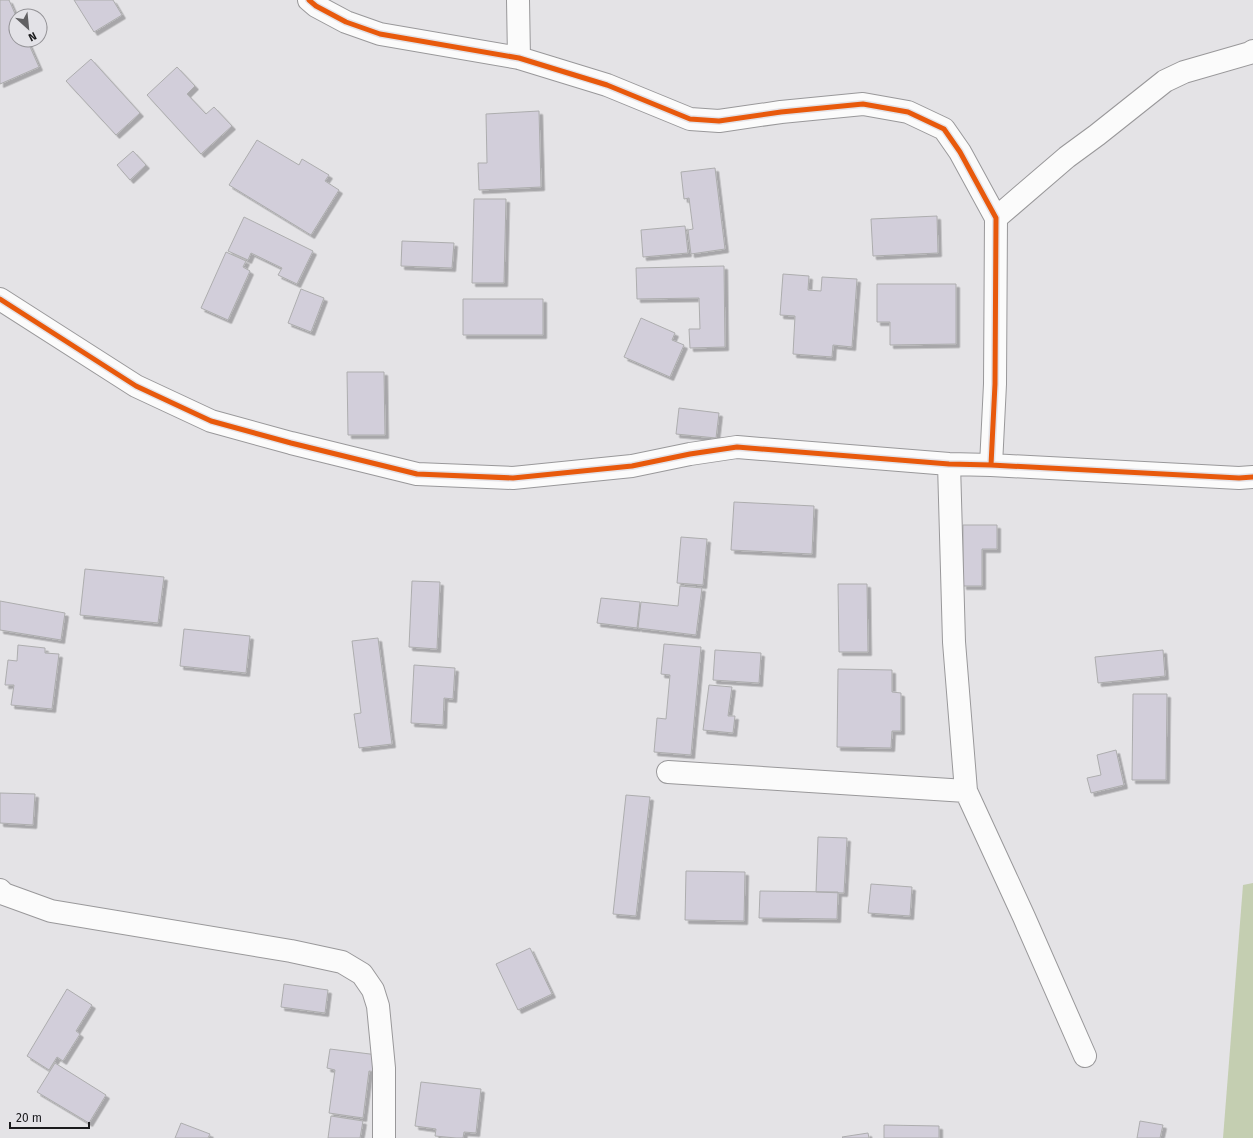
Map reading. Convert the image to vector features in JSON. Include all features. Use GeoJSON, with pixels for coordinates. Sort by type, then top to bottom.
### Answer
{"type":"FeatureCollection","features":[{"type":"Feature","properties":{"kind":"street"},"geometry":{"type":"LineString","coordinates":[[309,0],[316,6],[346,22],[380,34],[520,58],[607,85],[690,119],[719,121],[781,112],[863,104],[908,112],[944,129],[960,152],[996,218],[995,384],[991,465]]}},
{"type":"Feature","properties":{"kind":"street"},"geometry":{"type":"LineString","coordinates":[[518,0],[520,58]]}},
{"type":"Feature","properties":{"kind":"street"},"geometry":{"type":"LineString","coordinates":[[996,218],[1067,157],[1097,136],[1165,81],[1184,72],[1253,51]]}},
{"type":"Feature","properties":{"kind":"street"},"geometry":{"type":"LineString","coordinates":[[0,300],[136,386],[211,421],[291,443],[417,474],[513,478],[632,466],[690,454],[737,447],[949,464],[1239,478],[1253,477]]}},
{"type":"Feature","properties":{"kind":"street"},"geometry":{"type":"LineString","coordinates":[[949,464],[954,642],[966,791],[1024,917],[1085,1056]]}},
{"type":"Feature","properties":{"kind":"street"},"geometry":{"type":"LineString","coordinates":[[668,772],[966,791]]}},
{"type":"Feature","properties":{"kind":"street"},"geometry":{"type":"LineString","coordinates":[[0,890],[4,894],[51,911],[291,951],[342,962],[362,974],[373,990],[378,1006],[384,1068],[384,1138]]}},
{"type":"Feature","properties":{"kind":"green space"},"geometry":{"type":"Polygon","coordinates":[[[1253,883],[1253,1138],[1223,1138],[1243,885],[1253,883]]]}},
{"type":"Feature","properties":{"kind":"building"},"geometry":{"type":"Polygon","coordinates":[[[0,0],[9,0],[12,8],[8,8],[8,48],[31,48],[39,67],[0,84],[0,0]]]}},
{"type":"Feature","properties":{"kind":"building"},"geometry":{"type":"Polygon","coordinates":[[[74,0],[113,0],[122,15],[94,32],[74,0]]]}},
{"type":"Feature","properties":{"kind":"building"},"geometry":{"type":"Polygon","coordinates":[[[91,59],[140,113],[116,135],[66,81],[91,59]]]}},
{"type":"Feature","properties":{"kind":"building"},"geometry":{"type":"Polygon","coordinates":[[[177,67],[195,86],[187,94],[206,114],[214,107],[232,126],[201,154],[147,95],[177,67]]]}},
{"type":"Feature","properties":{"kind":"building"},"geometry":{"type":"Polygon","coordinates":[[[539,111],[541,187],[479,190],[478,163],[487,163],[486,114],[539,111]]]}},
{"type":"Feature","properties":{"kind":"building"},"geometry":{"type":"Polygon","coordinates":[[[257,140],[299,165],[302,159],[329,175],[325,181],[339,190],[311,235],[229,185],[257,140]]]}},
{"type":"Feature","properties":{"kind":"building"},"geometry":{"type":"Polygon","coordinates":[[[133,151],[146,165],[130,180],[117,165],[133,151]]]}},
{"type":"Feature","properties":{"kind":"building"},"geometry":{"type":"Polygon","coordinates":[[[715,168],[725,249],[691,254],[688,230],[693,229],[689,198],[684,199],[681,172],[715,168]]]}},
{"type":"Feature","properties":{"kind":"building"},"geometry":{"type":"Polygon","coordinates":[[[474,199],[506,199],[504,283],[472,283],[474,199]]]}},
{"type":"Feature","properties":{"kind":"building"},"geometry":{"type":"Polygon","coordinates":[[[937,216],[938,253],[873,256],[871,219],[937,216]]]}},
{"type":"Feature","properties":{"kind":"building"},"geometry":{"type":"Polygon","coordinates":[[[244,217],[313,251],[297,284],[278,275],[282,268],[251,253],[248,260],[228,251],[244,217]]]}},
{"type":"Feature","properties":{"kind":"building"},"geometry":{"type":"Polygon","coordinates":[[[685,226],[688,253],[643,257],[641,230],[685,226]]]}},
{"type":"Feature","properties":{"kind":"building"},"geometry":{"type":"Polygon","coordinates":[[[402,241],[454,243],[452,268],[401,266],[402,241]]]}},
{"type":"Feature","properties":{"kind":"building"},"geometry":{"type":"Polygon","coordinates":[[[226,252],[246,261],[243,267],[250,271],[228,320],[201,308],[226,252]]]}},
{"type":"Feature","properties":{"kind":"building"},"geometry":{"type":"Polygon","coordinates":[[[724,266],[725,347],[690,348],[689,329],[700,329],[699,298],[637,299],[636,268],[724,266]]]}},
{"type":"Feature","properties":{"kind":"building"},"geometry":{"type":"Polygon","coordinates":[[[783,274],[809,276],[808,290],[821,291],[822,277],[857,279],[852,347],[833,345],[832,357],[793,354],[795,316],[780,315],[783,274]]]}},
{"type":"Feature","properties":{"kind":"building"},"geometry":{"type":"Polygon","coordinates":[[[877,284],[956,284],[956,344],[890,345],[890,322],[877,322],[877,284]]]}},
{"type":"Feature","properties":{"kind":"building"},"geometry":{"type":"Polygon","coordinates":[[[301,289],[324,298],[311,332],[288,323],[301,289]]]}},
{"type":"Feature","properties":{"kind":"building"},"geometry":{"type":"Polygon","coordinates":[[[463,299],[543,299],[543,335],[463,335],[463,299]]]}},
{"type":"Feature","properties":{"kind":"building"},"geometry":{"type":"Polygon","coordinates":[[[641,318],[675,333],[672,340],[684,345],[670,377],[624,357],[641,318]]]}},
{"type":"Feature","properties":{"kind":"building"},"geometry":{"type":"Polygon","coordinates":[[[347,372],[384,372],[385,435],[348,435],[347,372]]]}},
{"type":"Feature","properties":{"kind":"building"},"geometry":{"type":"Polygon","coordinates":[[[679,408],[719,413],[716,438],[676,434],[679,408]]]}},
{"type":"Feature","properties":{"kind":"building"},"geometry":{"type":"Polygon","coordinates":[[[734,502],[814,506],[812,554],[731,550],[734,502]]]}},
{"type":"Feature","properties":{"kind":"building"},"geometry":{"type":"Polygon","coordinates":[[[963,525],[997,525],[997,549],[982,549],[982,586],[963,586],[963,525]]]}},
{"type":"Feature","properties":{"kind":"building"},"geometry":{"type":"Polygon","coordinates":[[[681,537],[707,539],[703,585],[677,583],[681,537]]]}},
{"type":"Feature","properties":{"kind":"building"},"geometry":{"type":"Polygon","coordinates":[[[85,569],[164,577],[158,623],[80,615],[85,569]]]}},
{"type":"Feature","properties":{"kind":"building"},"geometry":{"type":"Polygon","coordinates":[[[412,581],[440,582],[437,649],[409,647],[412,581]]]}},
{"type":"Feature","properties":{"kind":"building"},"geometry":{"type":"Polygon","coordinates":[[[838,584],[867,584],[868,652],[839,652],[838,584]]]}},
{"type":"Feature","properties":{"kind":"building"},"geometry":{"type":"Polygon","coordinates":[[[680,586],[702,588],[696,635],[638,628],[641,602],[678,606],[680,586]]]}},
{"type":"Feature","properties":{"kind":"building"},"geometry":{"type":"Polygon","coordinates":[[[601,598],[640,602],[637,628],[597,623],[601,598]]]}},
{"type":"Feature","properties":{"kind":"building"},"geometry":{"type":"Polygon","coordinates":[[[0,601],[65,613],[61,640],[0,630],[0,601]]]}},
{"type":"Feature","properties":{"kind":"building"},"geometry":{"type":"Polygon","coordinates":[[[184,629],[250,636],[246,673],[180,666],[184,629]]]}},
{"type":"Feature","properties":{"kind":"building"},"geometry":{"type":"Polygon","coordinates":[[[378,638],[392,744],[359,748],[354,714],[361,713],[352,641],[378,638]]]}},
{"type":"Feature","properties":{"kind":"building"},"geometry":{"type":"Polygon","coordinates":[[[664,644],[701,647],[691,755],[654,752],[657,718],[666,719],[670,675],[661,674],[664,644]]]}},
{"type":"Feature","properties":{"kind":"building"},"geometry":{"type":"Polygon","coordinates":[[[18,645],[45,648],[45,653],[59,654],[52,709],[11,705],[14,685],[5,685],[8,660],[17,661],[18,645]]]}},
{"type":"Feature","properties":{"kind":"building"},"geometry":{"type":"Polygon","coordinates":[[[715,650],[761,653],[759,683],[713,680],[715,650]]]}},
{"type":"Feature","properties":{"kind":"building"},"geometry":{"type":"Polygon","coordinates":[[[1163,650],[1165,676],[1098,683],[1095,657],[1163,650]]]}},
{"type":"Feature","properties":{"kind":"building"},"geometry":{"type":"Polygon","coordinates":[[[414,665],[455,668],[453,699],[444,698],[443,725],[411,723],[414,665]]]}},
{"type":"Feature","properties":{"kind":"building"},"geometry":{"type":"Polygon","coordinates":[[[838,669],[892,670],[892,692],[901,693],[901,731],[892,731],[891,748],[837,747],[838,669]]]}},
{"type":"Feature","properties":{"kind":"building"},"geometry":{"type":"Polygon","coordinates":[[[709,685],[732,687],[728,716],[735,716],[733,733],[703,730],[709,685]]]}},
{"type":"Feature","properties":{"kind":"building"},"geometry":{"type":"Polygon","coordinates":[[[1133,694],[1167,694],[1166,780],[1132,780],[1133,694]]]}},
{"type":"Feature","properties":{"kind":"building"},"geometry":{"type":"Polygon","coordinates":[[[1116,750],[1124,785],[1091,793],[1087,778],[1101,775],[1097,755],[1116,750]]]}},
{"type":"Feature","properties":{"kind":"building"},"geometry":{"type":"Polygon","coordinates":[[[0,793],[35,794],[33,825],[0,823],[0,793]]]}},
{"type":"Feature","properties":{"kind":"building"},"geometry":{"type":"Polygon","coordinates":[[[626,795],[650,797],[636,916],[613,914],[626,795]]]}},
{"type":"Feature","properties":{"kind":"building"},"geometry":{"type":"Polygon","coordinates":[[[818,837],[847,838],[844,893],[816,892],[818,837]]]}},
{"type":"Feature","properties":{"kind":"building"},"geometry":{"type":"Polygon","coordinates":[[[686,871],[745,872],[744,921],[685,920],[686,871]]]}},
{"type":"Feature","properties":{"kind":"building"},"geometry":{"type":"Polygon","coordinates":[[[871,884],[912,887],[910,916],[868,913],[871,884]]]}},
{"type":"Feature","properties":{"kind":"building"},"geometry":{"type":"Polygon","coordinates":[[[760,891],[838,892],[837,919],[759,918],[760,891]]]}},
{"type":"Feature","properties":{"kind":"building"},"geometry":{"type":"Polygon","coordinates":[[[530,948],[552,994],[518,1010],[496,964],[530,948]]]}},
{"type":"Feature","properties":{"kind":"building"},"geometry":{"type":"Polygon","coordinates":[[[284,984],[328,990],[325,1013],[281,1007],[284,984]]]}},
{"type":"Feature","properties":{"kind":"building"},"geometry":{"type":"Polygon","coordinates":[[[67,989],[92,1005],[76,1031],[80,1034],[63,1061],[57,1057],[49,1070],[27,1056],[67,989]]]}},
{"type":"Feature","properties":{"kind":"building"},"geometry":{"type":"Polygon","coordinates":[[[330,1049],[378,1055],[376,1072],[369,1071],[363,1118],[329,1113],[335,1070],[327,1068],[330,1049]]]}},
{"type":"Feature","properties":{"kind":"building"},"geometry":{"type":"Polygon","coordinates":[[[55,1063],[106,1095],[89,1123],[37,1092],[55,1063]]]}},
{"type":"Feature","properties":{"kind":"building"},"geometry":{"type":"Polygon","coordinates":[[[421,1082],[481,1089],[476,1133],[464,1132],[463,1138],[435,1136],[436,1129],[415,1126],[421,1082]]]}},
{"type":"Feature","properties":{"kind":"building"},"geometry":{"type":"Polygon","coordinates":[[[331,1116],[363,1121],[360,1138],[328,1138],[331,1116]]]}},
{"type":"Feature","properties":{"kind":"building"},"geometry":{"type":"Polygon","coordinates":[[[1140,1121],[1163,1125],[1160,1138],[1137,1138],[1140,1121]]]}},
{"type":"Feature","properties":{"kind":"building"},"geometry":{"type":"Polygon","coordinates":[[[181,1123],[210,1134],[208,1138],[175,1138],[181,1123]]]}},
{"type":"Feature","properties":{"kind":"building"},"geometry":{"type":"Polygon","coordinates":[[[884,1125],[939,1126],[939,1138],[884,1138],[884,1125]]]}},
{"type":"Feature","properties":{"kind":"building"},"geometry":{"type":"Polygon","coordinates":[[[868,1133],[869,1138],[842,1137],[868,1133]]]}},
{"type":"Feature","properties":{"kind":"cycle path"},"geometry":{"type":"LineString","coordinates":[[309,0],[316,6],[346,22],[380,34],[519,58],[607,85],[690,119],[719,121],[781,112],[863,104],[908,112],[944,129],[960,152],[996,218],[995,384],[991,465]]}},
{"type":"Feature","properties":{"kind":"cycle path"},"geometry":{"type":"LineString","coordinates":[[0,299],[136,386],[211,421],[291,443],[417,474],[513,478],[632,466],[690,454],[737,447],[949,464],[1239,478],[1253,477]]}}]}
